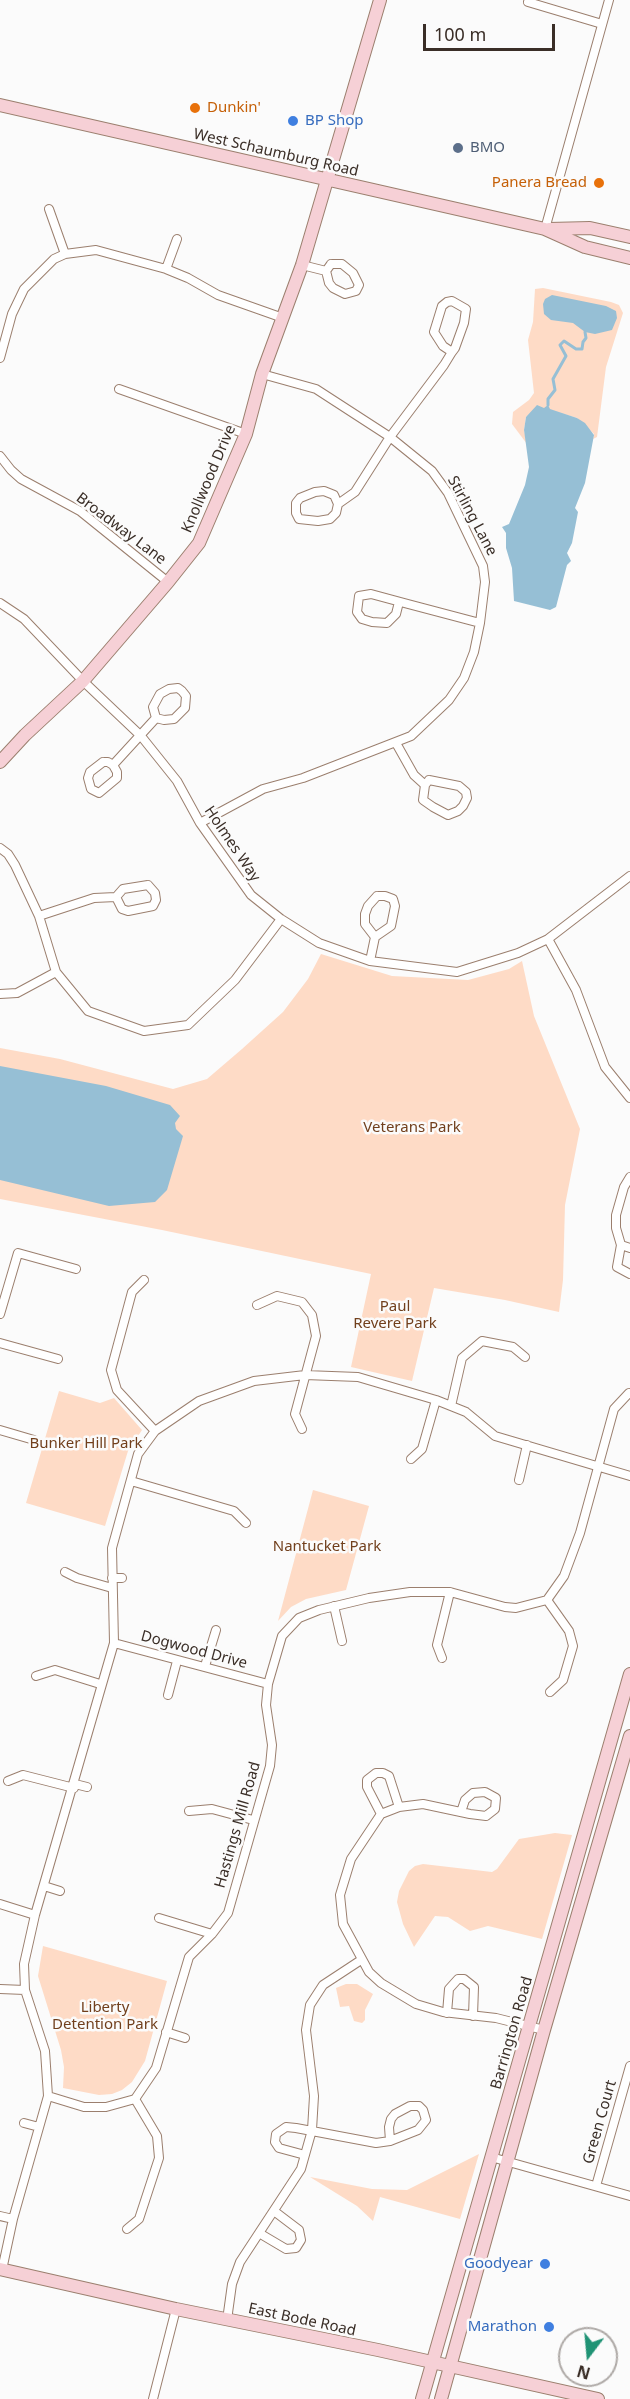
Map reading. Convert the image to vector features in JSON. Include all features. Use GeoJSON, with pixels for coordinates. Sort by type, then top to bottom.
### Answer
{"type":"FeatureCollection","features":[{"type":"Feature","properties":{"kind":"main road","name":"Knollwood Drive"},"geometry":{"type":"LineString","coordinates":[[0,762],[25,735],[83,681],[199,543],[246,434],[262,374],[302,265],[380,0]]}},
{"type":"Feature","properties":{"kind":"main road","name":"West Schaumburg Road"},"geometry":{"type":"LineString","coordinates":[[0,105],[545,229],[585,247],[630,258]]}},
{"type":"Feature","properties":{"kind":"main road","name":"West Schaumburg Road"},"geometry":{"type":"LineString","coordinates":[[545,229],[590,228],[630,237]]}},
{"type":"Feature","properties":{"kind":"main road","name":"Barrington Road"},"geometry":{"type":"LineString","coordinates":[[422,2399],[630,1674]]}},
{"type":"Feature","properties":{"kind":"main road","name":"Barrington Road"},"geometry":{"type":"LineString","coordinates":[[441,2399],[544,2030],[630,1737]]}},
{"type":"Feature","properties":{"kind":"main road","name":"East Bode Road"},"geometry":{"type":"LineString","coordinates":[[1,2270],[598,2399]]}},
{"type":"Feature","properties":{"kind":"street"},"geometry":{"type":"LineString","coordinates":[[545,229],[609,0]]}},
{"type":"Feature","properties":{"kind":"street"},"geometry":{"type":"LineString","coordinates":[[528,2],[602,24]]}},
{"type":"Feature","properties":{"kind":"street"},"geometry":{"type":"LineString","coordinates":[[49,209],[65,254]]}},
{"type":"Feature","properties":{"kind":"street"},"geometry":{"type":"LineString","coordinates":[[166,268],[177,239]]}},
{"type":"Feature","properties":{"kind":"street"},"geometry":{"type":"LineString","coordinates":[[0,358],[12,314],[24,289],[54,259],[65,254],[96,250],[166,268],[218,295],[283,318]]}},
{"type":"Feature","properties":{"kind":"street"},"geometry":{"type":"LineString","coordinates":[[302,265],[326,271]]}},
{"type":"Feature","properties":{"kind":"street"},"geometry":{"type":"LineString","coordinates":[[338,504],[334,495],[324,491],[315,492],[300,498],[296,503],[296,513],[298,519],[318,521],[330,519],[336,513],[338,504],[355,492],[390,437],[452,352],[464,323],[466,309],[452,301],[442,306],[434,332],[443,346],[452,352]]}},
{"type":"Feature","properties":{"kind":"street","name":"Stirling Lane"},"geometry":{"type":"LineString","coordinates":[[200,823],[263,789],[303,778],[411,736],[449,700],[464,678],[474,652],[480,623],[483,566],[448,493],[437,477],[390,437],[316,389],[262,374]]}},
{"type":"Feature","properties":{"kind":"street"},"geometry":{"type":"LineString","coordinates":[[119,389],[246,434]]}},
{"type":"Feature","properties":{"kind":"street","name":"Broadway Lane"},"geometry":{"type":"LineString","coordinates":[[0,456],[10,470],[21,479],[80,512],[168,582]]}},
{"type":"Feature","properties":{"kind":"street"},"geometry":{"type":"LineString","coordinates":[[399,602],[396,614],[387,623],[362,619],[357,612],[359,596],[371,594],[480,623]]}},
{"type":"Feature","properties":{"kind":"street","name":"Holmes Way"},"geometry":{"type":"LineString","coordinates":[[0,603],[24,619],[83,681],[141,736],[177,781],[200,823],[251,895],[281,919],[319,943],[370,961],[457,972],[518,953],[548,939],[630,876]]}},
{"type":"Feature","properties":{"kind":"street"},"geometry":{"type":"LineString","coordinates":[[113,765],[156,718]]}},
{"type":"Feature","properties":{"kind":"street"},"geometry":{"type":"LineString","coordinates":[[396,743],[414,775],[425,785]]}},
{"type":"Feature","properties":{"kind":"street"},"geometry":{"type":"LineString","coordinates":[[429,780],[437,780],[459,786],[466,792],[463,806],[448,815],[433,807],[423,800],[425,785],[429,780]]}},
{"type":"Feature","properties":{"kind":"street"},"geometry":{"type":"LineString","coordinates":[[0,848],[8,854],[15,865],[39,916],[56,972],[88,1011],[144,1031],[188,1024],[235,980],[281,919]]}},
{"type":"Feature","properties":{"kind":"street"},"geometry":{"type":"LineString","coordinates":[[39,916],[94,898],[116,897],[123,889],[148,885],[155,893],[156,900],[153,906],[128,911],[122,909],[116,897]]}},
{"type":"Feature","properties":{"kind":"street"},"geometry":{"type":"LineString","coordinates":[[370,961],[375,937],[391,926],[394,917],[393,899],[385,896],[373,898],[365,914],[365,924],[375,937]]}},
{"type":"Feature","properties":{"kind":"street"},"geometry":{"type":"LineString","coordinates":[[548,939],[576,990],[605,1067],[630,1098]]}},
{"type":"Feature","properties":{"kind":"street"},"geometry":{"type":"LineString","coordinates":[[0,994],[17,993],[56,972]]}},
{"type":"Feature","properties":{"kind":"street"},"geometry":{"type":"LineString","coordinates":[[630,1177],[624,1187],[616,1215],[616,1228],[621,1245],[617,1268],[630,1274]]}},
{"type":"Feature","properties":{"kind":"street"},"geometry":{"type":"LineString","coordinates":[[621,1245],[630,1248]]}},
{"type":"Feature","properties":{"kind":"street"},"geometry":{"type":"LineString","coordinates":[[0,1314],[18,1253],[76,1269]]}},
{"type":"Feature","properties":{"kind":"street"},"geometry":{"type":"LineString","coordinates":[[144,1280],[132,1292],[111,1371],[117,1390],[155,1431]]}},
{"type":"Feature","properties":{"kind":"street"},"geometry":{"type":"LineString","coordinates":[[257,1305],[277,1296],[302,1302],[312,1315],[316,1336],[295,1414],[302,1428]]}},
{"type":"Feature","properties":{"kind":"street"},"geometry":{"type":"LineString","coordinates":[[451,1406],[462,1358],[482,1341],[513,1347],[525,1357]]}},
{"type":"Feature","properties":{"kind":"street"},"geometry":{"type":"LineString","coordinates":[[0,1343],[58,1359]]}},
{"type":"Feature","properties":{"kind":"street"},"geometry":{"type":"LineString","coordinates":[[1,2270],[48,2096],[45,2051],[25,1990],[24,1964],[35,1915],[74,1786],[100,1683],[114,1643],[112,1548],[138,1454],[155,1431],[199,1401],[254,1381],[305,1375],[358,1377],[451,1406],[466,1413],[495,1436],[630,1476]]}},
{"type":"Feature","properties":{"kind":"street"},"geometry":{"type":"LineString","coordinates":[[550,1692],[563,1680],[573,1646],[569,1631],[547,1600],[564,1576],[580,1533],[614,1409],[629,1393]]}},
{"type":"Feature","properties":{"kind":"street"},"geometry":{"type":"LineString","coordinates":[[411,1460],[422,1449],[436,1400]]}},
{"type":"Feature","properties":{"kind":"street"},"geometry":{"type":"LineString","coordinates":[[0,1430],[34,1440]]}},
{"type":"Feature","properties":{"kind":"street"},"geometry":{"type":"LineString","coordinates":[[519,1480],[527,1445]]}},
{"type":"Feature","properties":{"kind":"street"},"geometry":{"type":"LineString","coordinates":[[131,1481],[234,1511],[246,1523]]}},
{"type":"Feature","properties":{"kind":"street"},"geometry":{"type":"LineString","coordinates":[[66,1572],[77,1578],[112,1588]]}},
{"type":"Feature","properties":{"kind":"street"},"geometry":{"type":"LineString","coordinates":[[112,1578],[122,1578]]}},
{"type":"Feature","properties":{"kind":"street","name":"Hastings Mill Road"},"geometry":{"type":"LineString","coordinates":[[135,2099],[156,2068],[189,1957],[212,1934],[228,1913],[270,1766],[272,1745],[266,1705],[268,1684],[282,1636],[299,1618],[334,1606],[410,1592],[450,1592],[516,1608],[547,1600]]}},
{"type":"Feature","properties":{"kind":"street"},"geometry":{"type":"LineString","coordinates":[[442,1658],[437,1645],[450,1592]]}},
{"type":"Feature","properties":{"kind":"street"},"geometry":{"type":"LineString","coordinates":[[334,1606],[342,1641]]}},
{"type":"Feature","properties":{"kind":"street"},"geometry":{"type":"LineString","coordinates":[[206,1666],[216,1630]]}},
{"type":"Feature","properties":{"kind":"street","name":"Dogwood Drive"},"geometry":{"type":"LineString","coordinates":[[114,1643],[268,1684]]}},
{"type":"Feature","properties":{"kind":"street"},"geometry":{"type":"LineString","coordinates":[[168,1695],[177,1661]]}},
{"type":"Feature","properties":{"kind":"street"},"geometry":{"type":"LineString","coordinates":[[36,1676],[55,1670],[100,1683]]}},
{"type":"Feature","properties":{"kind":"street"},"geometry":{"type":"LineString","coordinates":[[381,1814],[367,1787],[367,1780],[376,1773],[389,1776],[399,1808]]}},
{"type":"Feature","properties":{"kind":"street"},"geometry":{"type":"LineString","coordinates":[[8,1781],[23,1775],[87,1787]]}},
{"type":"Feature","properties":{"kind":"street"},"geometry":{"type":"LineString","coordinates":[[461,1812],[423,1804],[381,1814],[351,1859],[340,1894],[343,1924],[369,1972],[398,1994],[416,2004],[447,2013],[544,2030]]}},
{"type":"Feature","properties":{"kind":"street"},"geometry":{"type":"LineString","coordinates":[[189,1811],[212,1809],[253,1820]]}},
{"type":"Feature","properties":{"kind":"street"},"geometry":{"type":"LineString","coordinates":[[44,1886],[60,1891]]}},
{"type":"Feature","properties":{"kind":"street"},"geometry":{"type":"LineString","coordinates":[[0,1904],[35,1915]]}},
{"type":"Feature","properties":{"kind":"street"},"geometry":{"type":"LineString","coordinates":[[159,1918],[212,1934]]}},
{"type":"Feature","properties":{"kind":"street"},"geometry":{"type":"LineString","coordinates":[[227,2320],[232,2284],[240,2262],[296,2178],[312,2130],[314,2096],[306,2030],[310,2005],[323,1985],[361,1960]]}},
{"type":"Feature","properties":{"kind":"street"},"geometry":{"type":"LineString","coordinates":[[447,2013],[449,1989],[458,1979],[464,1979],[474,1987],[473,2016]]}},
{"type":"Feature","properties":{"kind":"street"},"geometry":{"type":"LineString","coordinates":[[0,1989],[25,1990]]}},
{"type":"Feature","properties":{"kind":"street"},"geometry":{"type":"LineString","coordinates":[[166,2032],[185,2038]]}},
{"type":"Feature","properties":{"kind":"street","name":"Green Court"},"geometry":{"type":"LineString","coordinates":[[596,2186],[630,2066]]}},
{"type":"Feature","properties":{"kind":"street"},"geometry":{"type":"LineString","coordinates":[[48,2096],[84,2107],[106,2107],[135,2099],[157,2136],[159,2158],[139,2219],[127,2229]]}},
{"type":"Feature","properties":{"kind":"street"},"geometry":{"type":"LineString","coordinates":[[305,2155],[279,2148],[275,2142],[276,2134],[286,2127],[376,2142],[390,2141],[418,2130],[426,2120],[423,2110],[416,2105],[395,2114],[389,2127],[390,2141]]}},
{"type":"Feature","properties":{"kind":"street"},"geometry":{"type":"LineString","coordinates":[[24,2123],[39,2127]]}},
{"type":"Feature","properties":{"kind":"street"},"geometry":{"type":"LineString","coordinates":[[491,2157],[630,2196]]}},
{"type":"Feature","properties":{"kind":"street"},"geometry":{"type":"LineString","coordinates":[[260,2233],[286,2249],[296,2248],[301,2240],[299,2230],[274,2211]]}},
{"type":"Feature","properties":{"kind":"street"},"geometry":{"type":"LineString","coordinates":[[0,2216],[13,2219]]}},
{"type":"Feature","properties":{"kind":"street"},"geometry":{"type":"LineString","coordinates":[[153,2399],[176,2309]]}},
{"type":"Feature","properties":{"kind":"green space"},"geometry":{"type":"Polygon","coordinates":[[[543,288],[611,302],[619,305],[623,313],[606,367],[597,437],[593,439],[594,434],[577,418],[544,408],[535,410],[526,417],[524,430],[527,444],[512,424],[513,412],[529,400],[534,393],[528,340],[533,322],[535,289],[543,288]]]}},
{"type":"Feature","properties":{"kind":"green space","name":"Veterans Park"},"geometry":{"type":"Polygon","coordinates":[[[321,954],[392,976],[468,980],[509,969],[522,961],[534,1016],[580,1129],[565,1205],[563,1280],[559,1312],[434,1288],[412,1381],[351,1367],[371,1274],[0,1199],[0,1048],[60,1059],[173,1089],[207,1079],[283,1012],[308,979],[321,954]]]}},
{"type":"Feature","properties":{"kind":"green space","name":"Bunker Hill Park"},"geometry":{"type":"Polygon","coordinates":[[[59,1391],[100,1403],[114,1398],[142,1430],[128,1451],[105,1526],[26,1503],[59,1391]]]}},
{"type":"Feature","properties":{"kind":"green space","name":"Nantucket Park"},"geometry":{"type":"Polygon","coordinates":[[[313,1490],[369,1506],[346,1590],[306,1599],[291,1607],[278,1621],[313,1490]]]}},
{"type":"Feature","properties":{"kind":"green space"},"geometry":{"type":"Polygon","coordinates":[[[555,1833],[572,1835],[542,1939],[488,1926],[470,1931],[448,1917],[435,1916],[414,1947],[403,1924],[397,1902],[399,1891],[409,1871],[415,1866],[423,1864],[492,1872],[497,1869],[519,1839],[555,1833]]]}},
{"type":"Feature","properties":{"kind":"green space","name":"Liberty Detention Park"},"geometry":{"type":"Polygon","coordinates":[[[43,1946],[167,1981],[145,2061],[132,2082],[122,2090],[99,2095],[63,2088],[64,2067],[61,2050],[38,1976],[43,1946]]]}},
{"type":"Feature","properties":{"kind":"green space"},"geometry":{"type":"Polygon","coordinates":[[[346,1984],[357,1984],[373,1994],[365,2010],[365,2020],[362,2023],[354,2021],[349,2006],[340,2007],[336,1988],[346,1984]]]}},
{"type":"Feature","properties":{"kind":"green space"},"geometry":{"type":"Polygon","coordinates":[[[479,2154],[460,2219],[380,2197],[373,2221],[357,2206],[310,2177],[372,2189],[407,2190],[479,2154]]]}},
{"type":"Feature","properties":{"kind":"water"},"geometry":{"type":"Polygon","coordinates":[[[552,295],[606,306],[616,311],[617,318],[612,330],[595,334],[585,332],[573,323],[551,320],[544,314],[543,304],[545,299],[552,295]]]}},
{"type":"Feature","properties":{"kind":"water"},"geometry":{"type":"Polygon","coordinates":[[[537,405],[544,408],[548,405],[550,409],[577,418],[585,423],[594,435],[585,483],[575,508],[578,512],[572,543],[567,553],[571,561],[567,565],[556,607],[550,610],[514,601],[512,568],[506,548],[506,533],[502,527],[509,524],[525,485],[529,467],[524,430],[526,417],[537,405]]]}},
{"type":"Feature","properties":{"kind":"water"},"geometry":{"type":"Polygon","coordinates":[[[0,1066],[106,1086],[170,1105],[180,1116],[175,1123],[176,1129],[183,1136],[167,1190],[155,1202],[109,1206],[0,1180],[0,1066]]]}},
{"type":"Feature","properties":{"kind":"waterway"},"geometry":{"type":"LineString","coordinates":[[548,405],[548,399],[555,390],[553,379],[566,356],[560,345],[564,341],[576,349],[582,349],[586,338],[585,332]]}},
{"type":"Feature","properties":{"kind":"place","name":"Dunkin'"},"geometry":{"type":"Point","coordinates":[195,108]}},
{"type":"Feature","properties":{"kind":"place","name":"BP Shop"},"geometry":{"type":"Point","coordinates":[293,121]}},
{"type":"Feature","properties":{"kind":"place","name":"BMO"},"geometry":{"type":"Point","coordinates":[458,148]}},
{"type":"Feature","properties":{"kind":"place","name":"Panera Bread"},"geometry":{"type":"Point","coordinates":[599,183]}},
{"type":"Feature","properties":{"kind":"place","name":"Goodyear"},"geometry":{"type":"Point","coordinates":[545,2264]}},
{"type":"Feature","properties":{"kind":"place","name":"Marathon"},"geometry":{"type":"Point","coordinates":[549,2327]}},
{"type":"Feature","properties":{"kind":"park label","name":"Paul Revere Park"},"geometry":{"type":"Point","coordinates":[395,1316]}}]}
